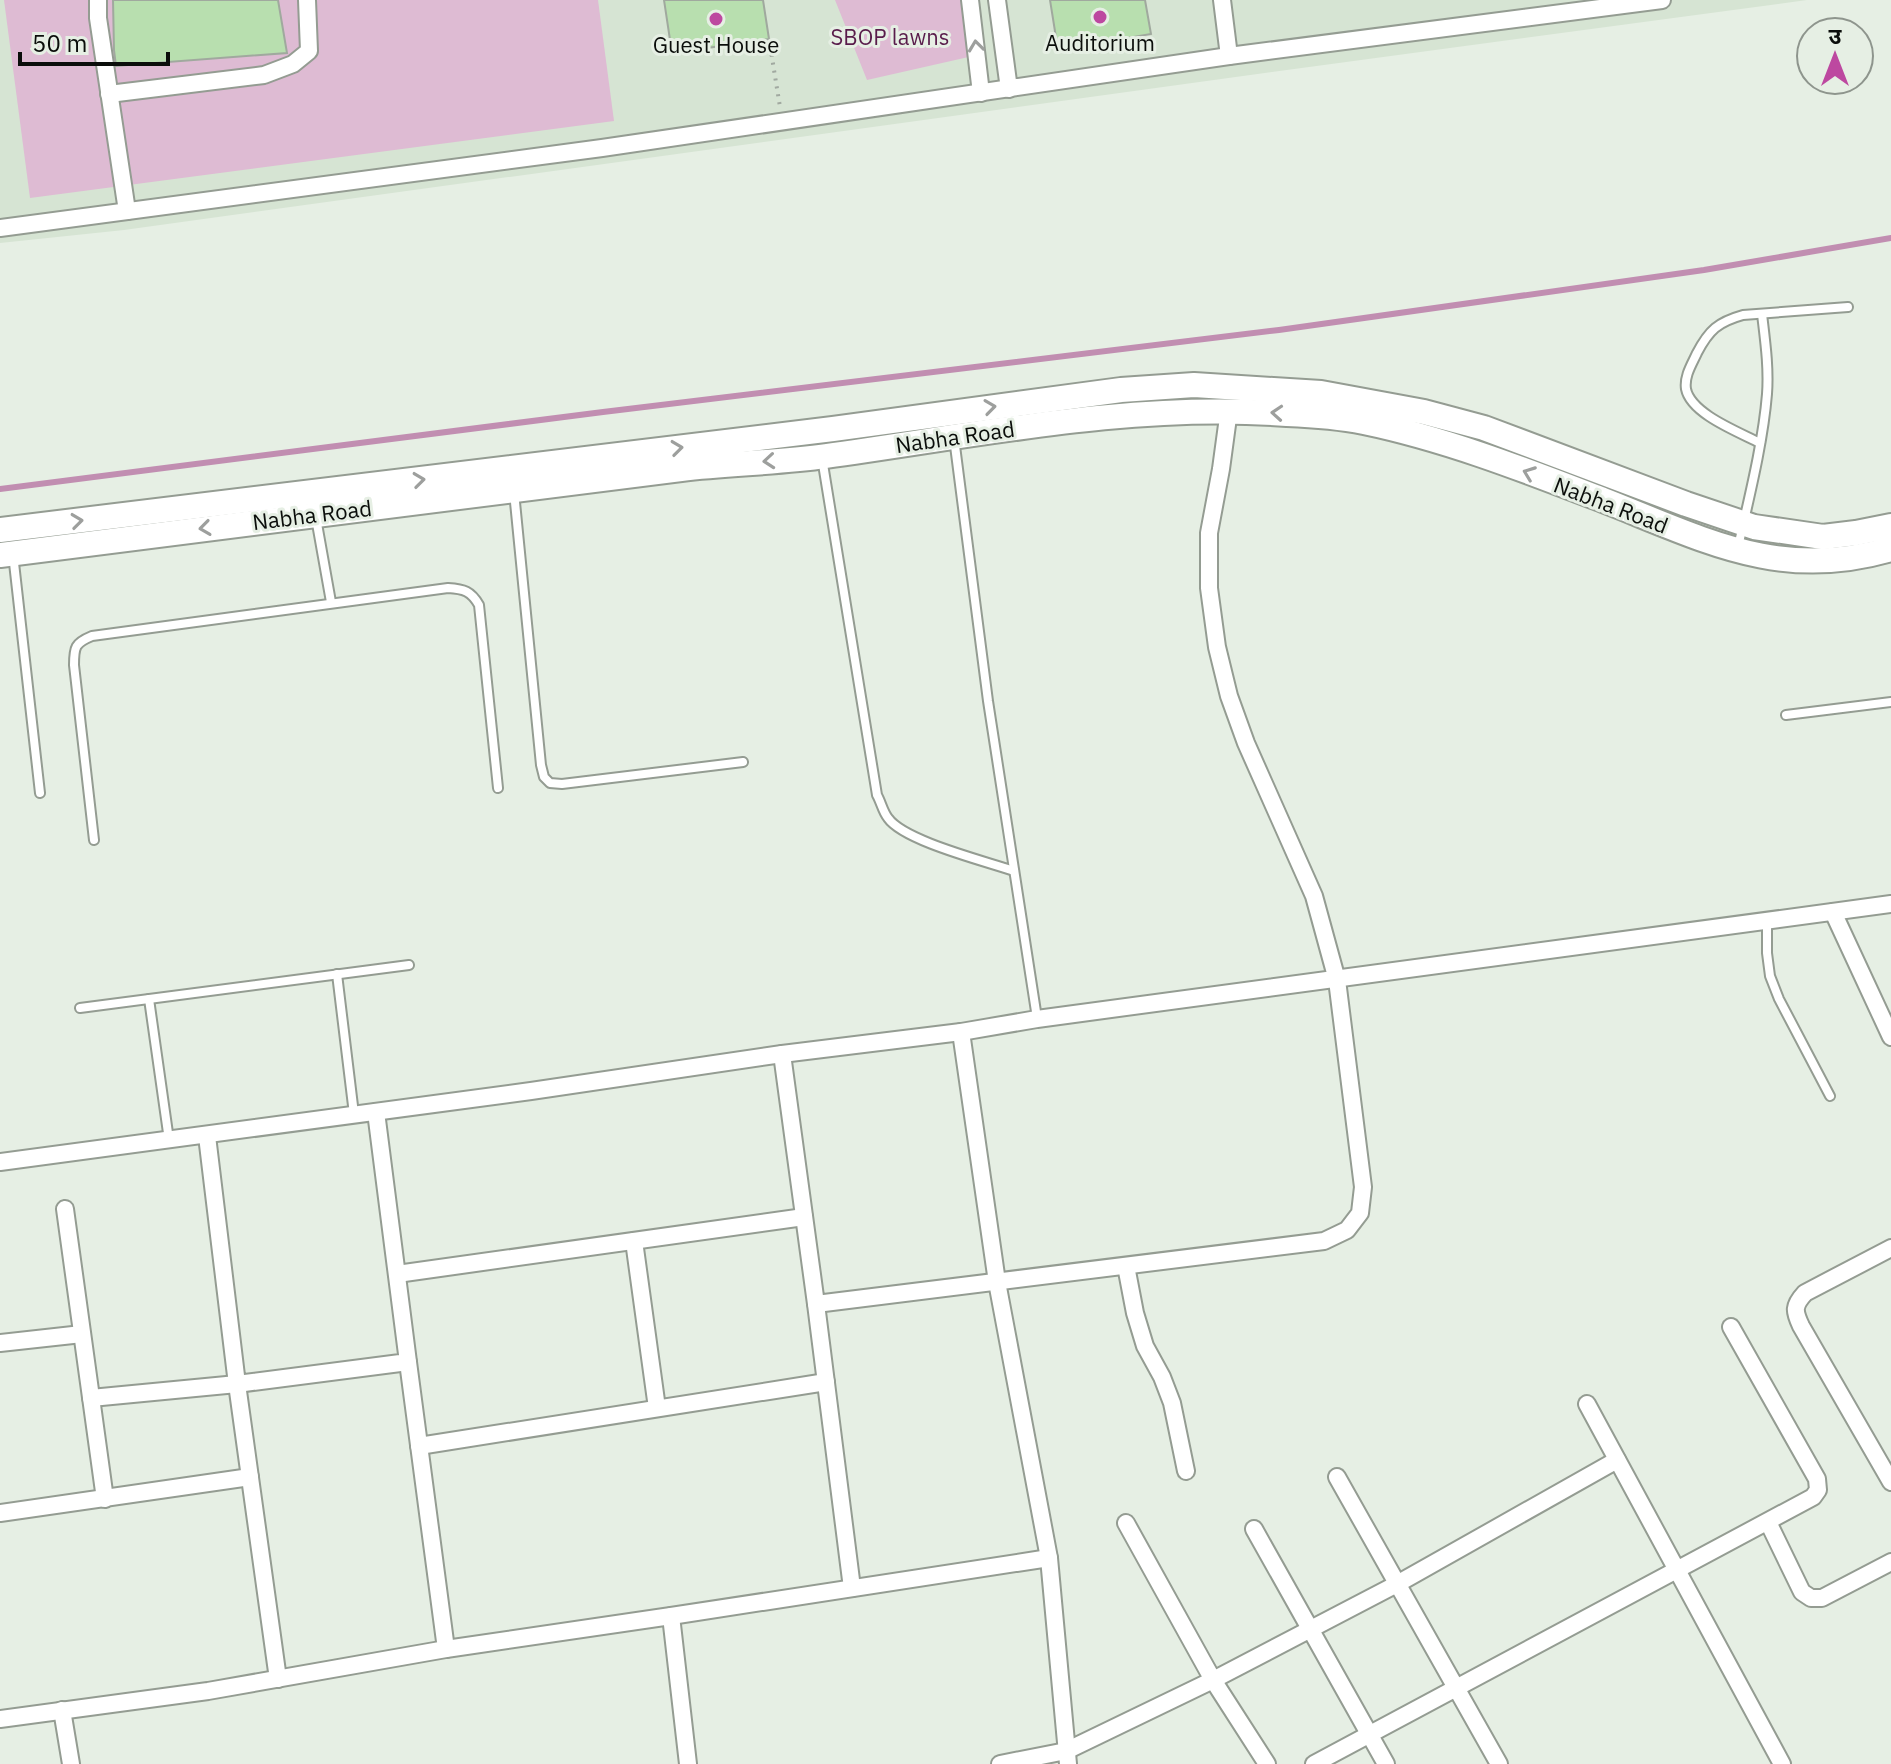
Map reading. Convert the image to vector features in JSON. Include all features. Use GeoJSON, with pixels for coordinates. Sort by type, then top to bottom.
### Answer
{"type":"FeatureCollection","features":[{"type":"Feature","properties":{"kind":"main road","name":"Nabha Road"},"geometry":{"type":"LineString","coordinates":[[7,554],[687,468],[822,457],[952,424],[1121,390],[1194,385],[1321,393],[1424,412],[1484,428],[1766,529],[1823,537],[1891,526]]}},
{"type":"Feature","properties":{"kind":"main road","name":"Nabha Road"},"geometry":{"type":"LineString","coordinates":[[0,530],[387,484],[952,424],[1229,410],[1362,422],[1461,447],[1676,531],[1737,551],[1809,562],[1844,559],[1891,549]]}},
{"type":"Feature","properties":{"kind":"street"},"geometry":{"type":"LineString","coordinates":[[98,0],[98,18],[127,211]]}},
{"type":"Feature","properties":{"kind":"street"},"geometry":{"type":"LineString","coordinates":[[109,94],[264,75],[293,64],[309,51],[307,0]]}},
{"type":"Feature","properties":{"kind":"street"},"geometry":{"type":"LineString","coordinates":[[970,0],[981,93]]}},
{"type":"Feature","properties":{"kind":"street"},"geometry":{"type":"LineString","coordinates":[[997,0],[1009,89]]}},
{"type":"Feature","properties":{"kind":"street"},"geometry":{"type":"LineString","coordinates":[[1222,0],[1229,56]]}},
{"type":"Feature","properties":{"kind":"street"},"geometry":{"type":"LineString","coordinates":[[0,228],[602,148],[1229,56],[1662,0]]}},
{"type":"Feature","properties":{"kind":"street"},"geometry":{"type":"LineString","coordinates":[[816,1304],[1324,1241],[1347,1230],[1360,1213],[1363,1187],[1337,980],[1314,896],[1246,743],[1229,696],[1217,647],[1209,588],[1209,533],[1229,410]]}},
{"type":"Feature","properties":{"kind":"street"},"geometry":{"type":"LineString","coordinates":[[0,1162],[1891,904]]}},
{"type":"Feature","properties":{"kind":"street"},"geometry":{"type":"LineString","coordinates":[[1833,912],[1891,1037]]}},
{"type":"Feature","properties":{"kind":"street"},"geometry":{"type":"LineString","coordinates":[[961,1032],[997,1282],[1049,1558],[1067,1758]]}},
{"type":"Feature","properties":{"kind":"street"},"geometry":{"type":"LineString","coordinates":[[782,1054],[852,1588]]}},
{"type":"Feature","properties":{"kind":"street"},"geometry":{"type":"LineString","coordinates":[[376,1112],[446,1649]]}},
{"type":"Feature","properties":{"kind":"street"},"geometry":{"type":"LineString","coordinates":[[207,1136],[237,1384],[278,1679]]}},
{"type":"Feature","properties":{"kind":"street"},"geometry":{"type":"LineString","coordinates":[[65,1209],[105,1499]]}},
{"type":"Feature","properties":{"kind":"street"},"geometry":{"type":"LineString","coordinates":[[397,1274],[804,1217]]}},
{"type":"Feature","properties":{"kind":"street"},"geometry":{"type":"LineString","coordinates":[[634,1241],[657,1408]]}},
{"type":"Feature","properties":{"kind":"street"},"geometry":{"type":"LineString","coordinates":[[1891,1248],[1805,1293],[1797,1302],[1795,1314],[1891,1482]]}},
{"type":"Feature","properties":{"kind":"street"},"geometry":{"type":"LineString","coordinates":[[1126,1266],[1145,1346],[1172,1403],[1186,1471]]}},
{"type":"Feature","properties":{"kind":"street"},"geometry":{"type":"LineString","coordinates":[[1314,1764],[1813,1497],[1818,1490],[1817,1479],[1731,1327]]}},
{"type":"Feature","properties":{"kind":"street"},"geometry":{"type":"LineString","coordinates":[[0,1343],[82,1334]]}},
{"type":"Feature","properties":{"kind":"street"},"geometry":{"type":"LineString","coordinates":[[91,1398],[237,1384],[408,1362]]}},
{"type":"Feature","properties":{"kind":"street"},"geometry":{"type":"LineString","coordinates":[[419,1446],[826,1382]]}},
{"type":"Feature","properties":{"kind":"street"},"geometry":{"type":"LineString","coordinates":[[1587,1404],[1782,1764]]}},
{"type":"Feature","properties":{"kind":"street"},"geometry":{"type":"LineString","coordinates":[[1000,1764],[1067,1758],[1397,1584],[1617,1460]]}},
{"type":"Feature","properties":{"kind":"street"},"geometry":{"type":"LineString","coordinates":[[0,1513],[250,1477]]}},
{"type":"Feature","properties":{"kind":"street"},"geometry":{"type":"LineString","coordinates":[[1337,1477],[1499,1764]]}},
{"type":"Feature","properties":{"kind":"street"},"geometry":{"type":"LineString","coordinates":[[1768,1522],[1802,1592],[1811,1598],[1822,1598],[1891,1562]]}},
{"type":"Feature","properties":{"kind":"street"},"geometry":{"type":"LineString","coordinates":[[1126,1523],[1213,1680],[1267,1764]]}},
{"type":"Feature","properties":{"kind":"street"},"geometry":{"type":"LineString","coordinates":[[1254,1529],[1386,1764]]}},
{"type":"Feature","properties":{"kind":"street"},"geometry":{"type":"LineString","coordinates":[[0,1719],[208,1691],[446,1649],[1049,1558]]}},
{"type":"Feature","properties":{"kind":"street"},"geometry":{"type":"LineString","coordinates":[[671,1616],[688,1764]]}},
{"type":"Feature","properties":{"kind":"street"},"geometry":{"type":"LineString","coordinates":[[62,1710],[71,1764]]}},
{"type":"Feature","properties":{"kind":"lane"},"geometry":{"type":"LineString","coordinates":[[1760,443],[1705,414],[1692,402],[1686,388],[1687,374],[1705,338],[1714,327],[1743,315],[1848,307]]}},
{"type":"Feature","properties":{"kind":"lane"},"geometry":{"type":"LineString","coordinates":[[1737,551],[1760,443],[1767,392],[1762,314]]}},
{"type":"Feature","properties":{"kind":"lane"},"geometry":{"type":"LineString","coordinates":[[952,424],[988,701],[1037,1019]]}},
{"type":"Feature","properties":{"kind":"lane"},"geometry":{"type":"LineString","coordinates":[[822,457],[877,795],[888,819],[903,831],[930,843],[1014,871]]}},
{"type":"Feature","properties":{"kind":"lane"},"geometry":{"type":"LineString","coordinates":[[513,491],[544,777],[550,783],[562,784],[743,762]]}},
{"type":"Feature","properties":{"kind":"lane"},"geometry":{"type":"LineString","coordinates":[[315,513],[331,602]]}},
{"type":"Feature","properties":{"kind":"lane"},"geometry":{"type":"LineString","coordinates":[[7,554],[40,793]]}},
{"type":"Feature","properties":{"kind":"lane"},"geometry":{"type":"LineString","coordinates":[[94,840],[74,665],[74,650],[80,641],[92,636],[331,602],[448,588],[472,593],[479,605],[498,788]]}},
{"type":"Feature","properties":{"kind":"lane"},"geometry":{"type":"LineString","coordinates":[[1786,715],[1891,702]]}},
{"type":"Feature","properties":{"kind":"lane"},"geometry":{"type":"LineString","coordinates":[[1767,921],[1770,976],[1830,1096]]}},
{"type":"Feature","properties":{"kind":"lane"},"geometry":{"type":"LineString","coordinates":[[80,1008],[409,965]]}},
{"type":"Feature","properties":{"kind":"lane"},"geometry":{"type":"LineString","coordinates":[[337,974],[354,1115]]}},
{"type":"Feature","properties":{"kind":"lane"},"geometry":{"type":"LineString","coordinates":[[149,999],[169,1140]]}},
{"type":"Feature","properties":{"kind":"path"},"geometry":{"type":"LineString","coordinates":[[769,39],[782,121]]}},
{"type":"Feature","properties":{"kind":"shaded area"},"geometry":{"type":"Polygon","coordinates":[[[0,0],[1807,0],[124,230],[0,243],[0,0]]]}},
{"type":"Feature","properties":{"kind":"green space"},"geometry":{"type":"Polygon","coordinates":[[[4,0],[598,0],[614,121],[30,198],[4,0]]]}},
{"type":"Feature","properties":{"kind":"green space","name":"SBOP lawns"},"geometry":{"type":"Polygon","coordinates":[[[835,0],[966,0],[973,56],[867,80],[835,0]]]}},
{"type":"Feature","properties":{"kind":"building"},"geometry":{"type":"Polygon","coordinates":[[[113,0],[278,0],[287,53],[116,66],[113,0]]]}},
{"type":"Feature","properties":{"kind":"building","name":"Guest House"},"geometry":{"type":"Polygon","coordinates":[[[664,0],[763,0],[769,39],[672,53],[664,0]]]}},
{"type":"Feature","properties":{"kind":"building","name":"Auditorium"},"geometry":{"type":"Polygon","coordinates":[[[1050,0],[1145,0],[1151,34],[1058,50],[1050,0]]]}},
{"type":"Feature","properties":{"kind":"waterway"},"geometry":{"type":"LineString","coordinates":[[0,489],[1279,330],[1704,270],[1891,238]]}},
{"type":"Feature","properties":{"kind":"place","name":"Auditorium"},"geometry":{"type":"Point","coordinates":[1100,17]}},
{"type":"Feature","properties":{"kind":"place","name":"Guest House"},"geometry":{"type":"Point","coordinates":[716,19]}}]}
